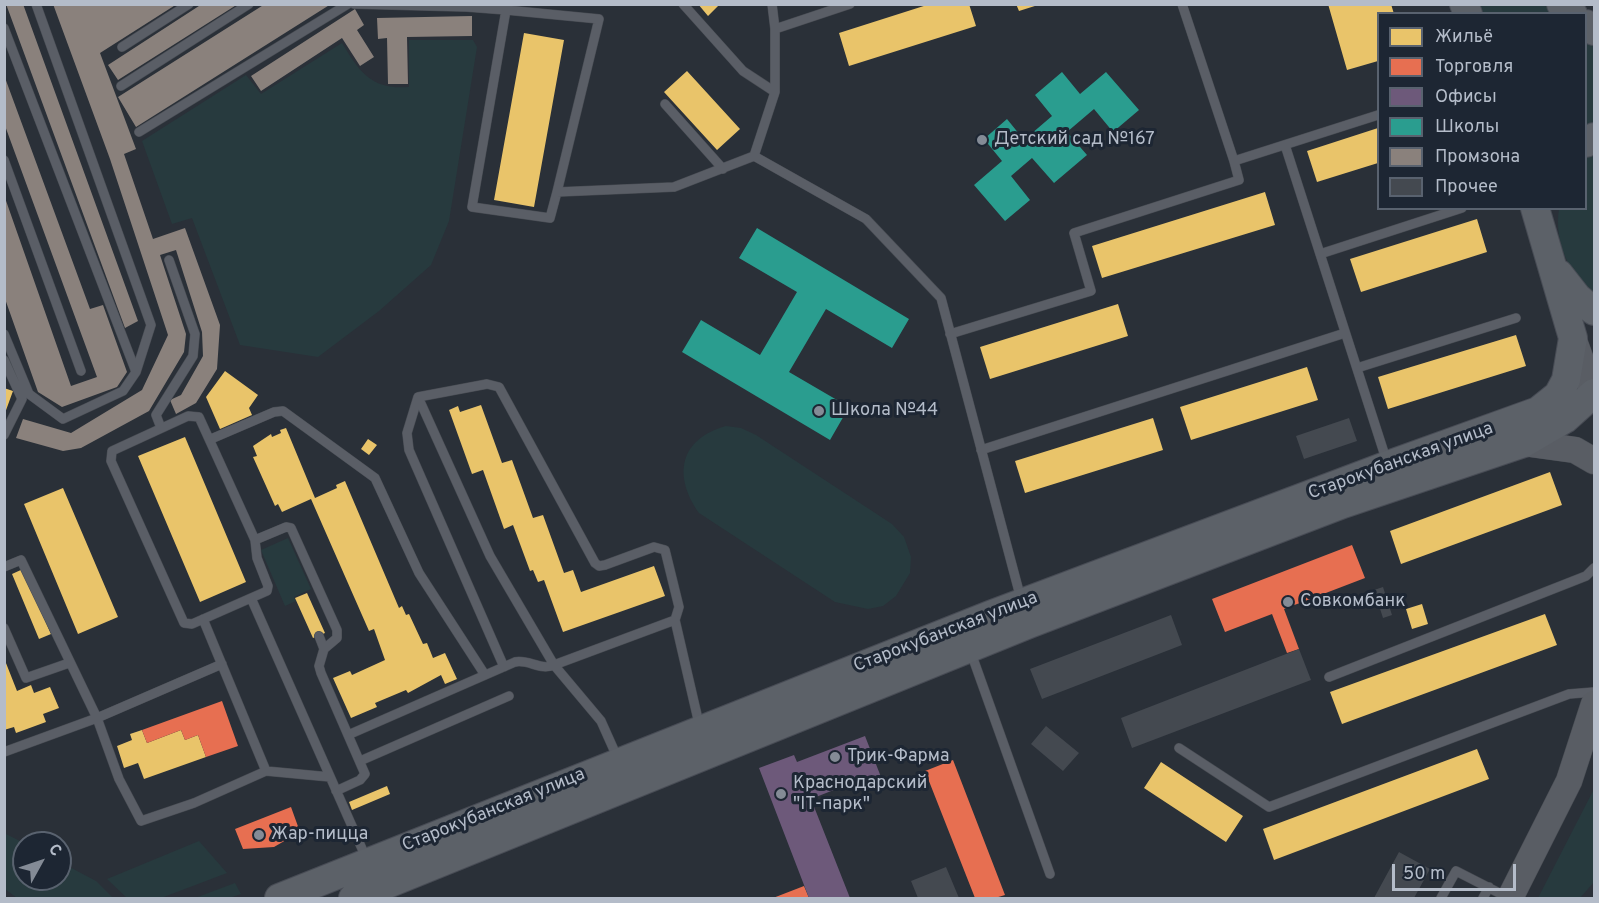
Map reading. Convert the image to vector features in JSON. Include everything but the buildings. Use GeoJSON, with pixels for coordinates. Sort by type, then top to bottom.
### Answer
{"type":"FeatureCollection","features":[{"type":"Feature","properties":{"kind":"main road"},"geometry":{"type":"LineString","coordinates":[[1536,210],[1551,257],[1570,290],[1594,311]]}},
{"type":"Feature","properties":{"kind":"main road"},"geometry":{"type":"LineString","coordinates":[[1547,210],[1546,235],[1551,257],[1573,338],[1594,394]]}},
{"type":"Feature","properties":{"kind":"main road","name":"Старокубанская улица"},"geometry":{"type":"LineString","coordinates":[[352,898],[969,648],[1025,614],[1388,465],[1538,411],[1558,395],[1566,380],[1573,338]]}},
{"type":"Feature","properties":{"kind":"main road","name":"Старокубанская улица"},"geometry":{"type":"LineString","coordinates":[[279,898],[700,729],[1025,614],[1524,443],[1565,419],[1594,394]]}},
{"type":"Feature","properties":{"kind":"main road","name":"Старокубанская улица"},"geometry":{"type":"LineString","coordinates":[[1524,443],[1575,450],[1594,461]]}},
{"type":"Feature","properties":{"kind":"main road"},"geometry":{"type":"LineString","coordinates":[[1503,895],[1569,781],[1594,704]]}},
{"type":"Feature","properties":{"kind":"main road"},"geometry":{"type":"LineString","coordinates":[[1530,898],[1572,817],[1594,765]]}},
{"type":"Feature","properties":{"kind":"lane"},"geometry":{"type":"LineString","coordinates":[[4,334],[29,394],[63,419],[123,391],[136,372],[151,325],[36,4]]}},
{"type":"Feature","properties":{"kind":"lane"},"geometry":{"type":"LineString","coordinates":[[122,47],[189,4]]}},
{"type":"Feature","properties":{"kind":"lane"},"geometry":{"type":"LineString","coordinates":[[121,86],[249,4]]}},
{"type":"Feature","properties":{"kind":"lane"},"geometry":{"type":"LineString","coordinates":[[140,132],[348,4]]}},
{"type":"Feature","properties":{"kind":"lane"},"geometry":{"type":"LineString","coordinates":[[354,4],[467,6],[598,19],[550,218],[472,207],[506,10]]}},
{"type":"Feature","properties":{"kind":"lane"},"geometry":{"type":"LineString","coordinates":[[683,4],[743,70],[775,92]]}},
{"type":"Feature","properties":{"kind":"lane"},"geometry":{"type":"LineString","coordinates":[[557,192],[675,187],[754,156],[775,92],[775,29],[772,4]]}},
{"type":"Feature","properties":{"kind":"lane"},"geometry":{"type":"LineString","coordinates":[[775,29],[850,4]]}},
{"type":"Feature","properties":{"kind":"lane"},"geometry":{"type":"LineString","coordinates":[[950,334],[1091,291],[1074,233],[1239,180],[1185,5]]}},
{"type":"Feature","properties":{"kind":"lane"},"geometry":{"type":"LineString","coordinates":[[4,28],[136,372]]}},
{"type":"Feature","properties":{"kind":"lane"},"geometry":{"type":"LineString","coordinates":[[665,104],[723,169]]}},
{"type":"Feature","properties":{"kind":"lane"},"geometry":{"type":"LineString","coordinates":[[1234,161],[1377,115]]}},
{"type":"Feature","properties":{"kind":"lane"},"geometry":{"type":"LineString","coordinates":[[1285,145],[1388,465]]}},
{"type":"Feature","properties":{"kind":"lane"},"geometry":{"type":"LineString","coordinates":[[754,156],[866,219],[941,298],[1025,614]]}},
{"type":"Feature","properties":{"kind":"lane"},"geometry":{"type":"LineString","coordinates":[[4,160],[81,371]]}},
{"type":"Feature","properties":{"kind":"lane"},"geometry":{"type":"LineString","coordinates":[[1320,254],[1456,210]]}},
{"type":"Feature","properties":{"kind":"lane"},"geometry":{"type":"LineString","coordinates":[[161,428],[156,415],[193,356],[195,334],[170,260]]}},
{"type":"Feature","properties":{"kind":"lane"},"geometry":{"type":"LineString","coordinates":[[1357,368],[1516,318]]}},
{"type":"Feature","properties":{"kind":"lane"},"geometry":{"type":"LineString","coordinates":[[981,450],[1346,333]]}},
{"type":"Feature","properties":{"kind":"lane"},"geometry":{"type":"LineString","coordinates":[[4,435],[22,399],[6,364]]}},
{"type":"Feature","properties":{"kind":"lane"},"geometry":{"type":"LineString","coordinates":[[418,397],[487,384],[499,387],[595,563],[599,566],[605,565],[654,547],[665,550],[679,607],[675,620],[700,729]]}},
{"type":"Feature","properties":{"kind":"lane"},"geometry":{"type":"LineString","coordinates":[[418,397],[490,556],[554,665],[601,721],[619,761]]}},
{"type":"Feature","properties":{"kind":"lane"},"geometry":{"type":"LineString","coordinates":[[418,397],[407,433],[409,450],[504,667]]}},
{"type":"Feature","properties":{"kind":"lane"},"geometry":{"type":"LineString","coordinates":[[211,440],[274,412],[283,411],[367,470],[381,487],[419,573],[485,675]]}},
{"type":"Feature","properties":{"kind":"lane"},"geometry":{"type":"LineString","coordinates":[[193,415],[199,417],[255,540],[257,558],[268,586],[267,591],[188,625],[181,618],[110,455],[117,447],[161,428],[193,415]]}},
{"type":"Feature","properties":{"kind":"lane"},"geometry":{"type":"LineString","coordinates":[[255,540],[286,527],[294,532],[338,634],[324,649],[320,660],[321,673],[365,774],[363,778],[336,791]]}},
{"type":"Feature","properties":{"kind":"lane"},"geometry":{"type":"LineString","coordinates":[[4,567],[21,560],[97,718],[119,778],[141,821],[194,803],[266,771],[330,777]]}},
{"type":"Feature","properties":{"kind":"lane"},"geometry":{"type":"LineString","coordinates":[[1329,677],[1586,576],[1594,568]]}},
{"type":"Feature","properties":{"kind":"lane"},"geometry":{"type":"LineString","coordinates":[[251,598],[368,862]]}},
{"type":"Feature","properties":{"kind":"lane"},"geometry":{"type":"LineString","coordinates":[[203,620],[266,771]]}},
{"type":"Feature","properties":{"kind":"lane"},"geometry":{"type":"LineString","coordinates":[[348,735],[452,685],[522,660],[546,668],[675,620]]}},
{"type":"Feature","properties":{"kind":"lane"},"geometry":{"type":"LineString","coordinates":[[5,629],[26,678],[69,663]]}},
{"type":"Feature","properties":{"kind":"lane"},"geometry":{"type":"LineString","coordinates":[[319,636],[324,649]]}},
{"type":"Feature","properties":{"kind":"lane"},"geometry":{"type":"LineString","coordinates":[[969,648],[1050,874]]}},
{"type":"Feature","properties":{"kind":"lane"},"geometry":{"type":"LineString","coordinates":[[4,752],[97,718],[222,664]]}},
{"type":"Feature","properties":{"kind":"lane"},"geometry":{"type":"LineString","coordinates":[[1179,748],[1269,807],[1569,694],[1594,692]]}},
{"type":"Feature","properties":{"kind":"lane"},"geometry":{"type":"LineString","coordinates":[[360,761],[509,696]]}},
{"type":"Feature","properties":{"kind":"lane"},"geometry":{"type":"LineString","coordinates":[[1441,898],[1456,871],[1503,895]]}},
{"type":"Feature","properties":{"kind":"lane"},"geometry":{"type":"LineString","coordinates":[[1483,898],[1503,895]]}},
{"type":"Feature","properties":{"kind":"green space"},"geometry":{"type":"Polygon","coordinates":[[[1476,5],[1544,5],[1554,12],[1481,12],[1476,5]]]}},
{"type":"Feature","properties":{"kind":"green space"},"geometry":{"type":"Polygon","coordinates":[[[409,40],[473,40],[477,47],[449,221],[431,265],[379,311],[318,357],[240,345],[192,218],[172,224],[142,141],[246,75],[261,94],[342,43],[361,71],[368,77],[385,86],[409,87],[409,40]]]}},
{"type":"Feature","properties":{"kind":"green space"},"geometry":{"type":"Polygon","coordinates":[[[1587,40],[1594,47],[1594,127],[1587,131],[1587,40]]]}},
{"type":"Feature","properties":{"kind":"green space"},"geometry":{"type":"Polygon","coordinates":[[[1594,150],[1594,293],[1570,267],[1561,245],[1558,221],[1559,210],[1587,210],[1587,156],[1594,150]]]}},
{"type":"Feature","properties":{"kind":"green space"},"geometry":{"type":"Polygon","coordinates":[[[726,426],[741,428],[756,435],[892,524],[904,537],[911,557],[910,573],[896,596],[883,606],[868,609],[835,602],[699,513],[686,486],[685,460],[690,449],[698,440],[726,426]]]}},
{"type":"Feature","properties":{"kind":"green space"},"geometry":{"type":"Polygon","coordinates":[[[288,538],[311,589],[294,597],[296,601],[285,606],[261,550],[288,538]]]}},
{"type":"Feature","properties":{"kind":"green space"},"geometry":{"type":"Polygon","coordinates":[[[1594,789],[1594,882],[1580,898],[1538,898],[1594,789]]]}},
{"type":"Feature","properties":{"kind":"green space"},"geometry":{"type":"Polygon","coordinates":[[[4,833],[12,837],[12,891],[72,891],[72,868],[96,881],[113,898],[17,898],[5,889],[4,833]]]}},
{"type":"Feature","properties":{"kind":"green space"},"geometry":{"type":"Polygon","coordinates":[[[199,841],[227,873],[161,898],[127,898],[107,879],[199,841]]]}},
{"type":"Feature","properties":{"kind":"green space"},"geometry":{"type":"Polygon","coordinates":[[[235,883],[241,894],[229,898],[195,898],[235,883]]]}},
{"type":"Feature","properties":{"kind":"place","name":"Детский сад №167"},"geometry":{"type":"Point","coordinates":[982,140]}},
{"type":"Feature","properties":{"kind":"place","name":"Школа №44"},"geometry":{"type":"Point","coordinates":[819,411]}},
{"type":"Feature","properties":{"kind":"place","name":"Совкомбанк"},"geometry":{"type":"Point","coordinates":[1288,602]}},
{"type":"Feature","properties":{"kind":"place","name":"Трик-Фарма"},"geometry":{"type":"Point","coordinates":[835,757]}},
{"type":"Feature","properties":{"kind":"place","name":"Краснодарский \"IT-парк\""},"geometry":{"type":"Point","coordinates":[781,794]}},
{"type":"Feature","properties":{"kind":"place","name":"Жар-пицца"},"geometry":{"type":"Point","coordinates":[259,835]}}]}
